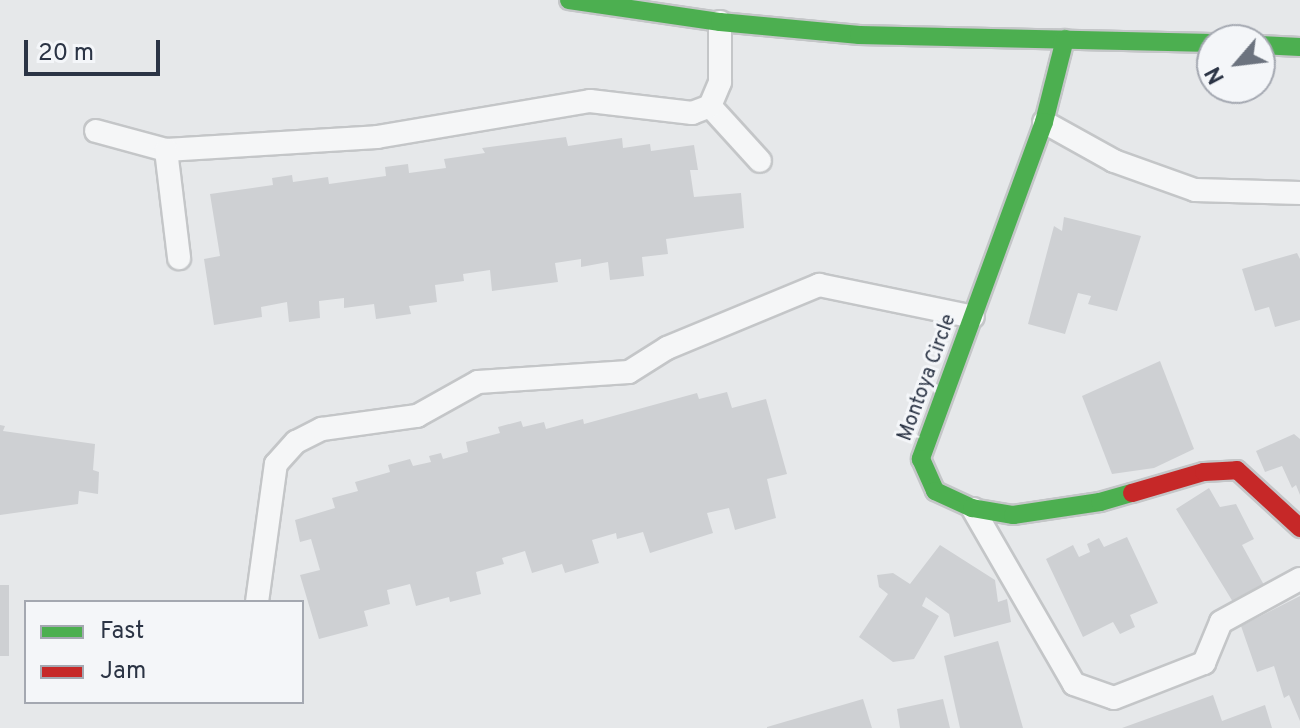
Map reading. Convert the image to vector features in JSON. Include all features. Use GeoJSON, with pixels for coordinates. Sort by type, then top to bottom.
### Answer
{"type":"FeatureCollection","features":[{"type":"Feature","properties":{"kind":"street"},"geometry":{"type":"LineString","coordinates":[[569,0],[720,22],[859,35],[1196,43]]}},
{"type":"Feature","properties":{"kind":"street","name":"Montoya Circle"},"geometry":{"type":"LineString","coordinates":[[1065,39],[1044,122],[921,459],[935,491],[972,508],[1013,515],[1100,502],[1204,472],[1237,470],[1300,528]]}},
{"type":"Feature","properties":{"kind":"street"},"geometry":{"type":"LineString","coordinates":[[1276,46],[1300,47]]}},
{"type":"Feature","properties":{"kind":"lane"},"geometry":{"type":"LineString","coordinates":[[96,131],[166,150],[377,137],[590,101],[692,113],[710,106],[720,82],[720,22]]}},
{"type":"Feature","properties":{"kind":"lane"},"geometry":{"type":"LineString","coordinates":[[710,106],[760,161]]}},
{"type":"Feature","properties":{"kind":"lane"},"geometry":{"type":"LineString","coordinates":[[1044,122],[1114,161],[1195,190],[1300,193]]}},
{"type":"Feature","properties":{"kind":"lane"},"geometry":{"type":"LineString","coordinates":[[166,150],[179,258]]}},
{"type":"Feature","properties":{"kind":"lane"},"geometry":{"type":"LineString","coordinates":[[257,600],[276,464],[296,442],[322,429],[417,416],[478,382],[629,372],[667,348],[819,285],[973,317]]}},
{"type":"Feature","properties":{"kind":"lane"},"geometry":{"type":"LineString","coordinates":[[972,508],[1074,684],[1114,698],[1204,663],[1221,622],[1300,579]]}},
{"type":"Feature","properties":{"kind":"building"},"geometry":{"type":"Polygon","coordinates":[[[566,137],[568,146],[622,138],[623,148],[650,144],[651,151],[694,145],[698,170],[690,170],[694,197],[741,193],[744,228],[666,239],[668,254],[642,257],[644,276],[610,280],[608,262],[581,267],[581,259],[555,263],[558,282],[492,291],[490,270],[463,274],[464,281],[435,285],[437,302],[409,306],[411,314],[376,319],[374,304],[344,308],[344,298],[319,301],[320,318],[289,322],[287,302],[261,307],[262,317],[214,325],[204,259],[220,256],[210,194],[273,185],[272,178],[292,175],[293,182],[328,177],[329,184],[386,176],[385,167],[408,164],[409,173],[446,168],[444,159],[485,153],[482,148],[566,137]]]}},
{"type":"Feature","properties":{"kind":"building"},"geometry":{"type":"Polygon","coordinates":[[[1064,217],[1141,236],[1117,311],[1088,304],[1091,296],[1078,293],[1065,334],[1028,324],[1054,226],[1062,231],[1064,217]]]}},
{"type":"Feature","properties":{"kind":"building"},"geometry":{"type":"Polygon","coordinates":[[[1297,253],[1300,259],[1300,320],[1275,327],[1269,307],[1255,311],[1242,269],[1297,253]]]}},
{"type":"Feature","properties":{"kind":"building"},"geometry":{"type":"Polygon","coordinates":[[[1160,361],[1194,449],[1154,468],[1112,474],[1082,396],[1160,361]]]}},
{"type":"Feature","properties":{"kind":"building"},"geometry":{"type":"Polygon","coordinates":[[[727,392],[732,408],[766,399],[787,474],[767,479],[776,518],[735,530],[729,508],[707,513],[713,533],[650,553],[643,532],[617,539],[616,533],[592,540],[599,563],[565,573],[562,564],[532,573],[525,551],[502,558],[504,564],[476,572],[481,594],[450,602],[449,597],[416,606],[410,584],[387,590],[390,604],[364,611],[368,626],[319,639],[300,575],[320,570],[311,539],[300,542],[295,520],[335,508],[332,498],[358,491],[355,482],[390,472],[388,465],[410,459],[413,466],[431,462],[429,456],[441,453],[443,459],[468,452],[466,442],[500,433],[498,427],[521,421],[523,427],[544,422],[546,429],[583,419],[584,424],[697,393],[699,399],[727,392]]]}},
{"type":"Feature","properties":{"kind":"building"},"geometry":{"type":"Polygon","coordinates":[[[0,425],[5,426],[3,431],[95,444],[93,470],[99,472],[98,494],[79,491],[78,504],[0,515],[0,425]]]}},
{"type":"Feature","properties":{"kind":"building"},"geometry":{"type":"Polygon","coordinates":[[[1294,434],[1300,439],[1300,495],[1296,485],[1292,488],[1282,466],[1265,472],[1256,451],[1294,434]]]}},
{"type":"Feature","properties":{"kind":"building"},"geometry":{"type":"Polygon","coordinates":[[[1209,488],[1220,507],[1236,504],[1254,539],[1242,545],[1264,585],[1233,602],[1176,509],[1209,488]]]}},
{"type":"Feature","properties":{"kind":"building"},"geometry":{"type":"Polygon","coordinates":[[[1127,537],[1158,603],[1130,615],[1135,627],[1120,634],[1113,622],[1083,637],[1046,559],[1073,545],[1079,557],[1090,552],[1087,544],[1099,538],[1104,547],[1127,537]]]}},
{"type":"Feature","properties":{"kind":"building"},"geometry":{"type":"Polygon","coordinates":[[[940,545],[995,580],[998,602],[1007,599],[1011,622],[954,637],[949,614],[926,597],[922,606],[939,616],[914,659],[893,662],[859,637],[888,594],[879,587],[877,575],[893,573],[910,584],[940,545]]]}},
{"type":"Feature","properties":{"kind":"building"},"geometry":{"type":"Polygon","coordinates":[[[0,585],[9,585],[9,656],[0,656],[0,585]]]}},
{"type":"Feature","properties":{"kind":"building"},"geometry":{"type":"Polygon","coordinates":[[[1300,596],[1300,721],[1289,695],[1284,698],[1274,666],[1257,672],[1241,626],[1300,596]]]}},
{"type":"Feature","properties":{"kind":"building"},"geometry":{"type":"Polygon","coordinates":[[[998,641],[1023,728],[960,728],[944,656],[998,641]]]}},
{"type":"Feature","properties":{"kind":"building"},"geometry":{"type":"Polygon","coordinates":[[[1213,695],[1222,721],[1265,705],[1272,728],[1122,728],[1213,695]]]}},
{"type":"Feature","properties":{"kind":"building"},"geometry":{"type":"Polygon","coordinates":[[[863,699],[872,728],[767,728],[767,727],[863,699]]]}},
{"type":"Feature","properties":{"kind":"building"},"geometry":{"type":"Polygon","coordinates":[[[943,699],[950,728],[900,728],[897,709],[943,699]]]}},
{"type":"Feature","properties":{"kind":"traffic: fast"},"geometry":{"type":"LineString","coordinates":[[569,0],[720,22],[859,35],[1196,43]]}},
{"type":"Feature","properties":{"kind":"traffic: fast"},"geometry":{"type":"LineString","coordinates":[[1065,39],[1044,122],[921,459],[935,491],[972,508],[1013,515],[1100,502],[1132,493]]}},
{"type":"Feature","properties":{"kind":"traffic: fast"},"geometry":{"type":"LineString","coordinates":[[1276,46],[1300,47]]}},
{"type":"Feature","properties":{"kind":"traffic: jam"},"geometry":{"type":"LineString","coordinates":[[1132,493],[1204,472],[1237,470],[1300,528]]}}]}
